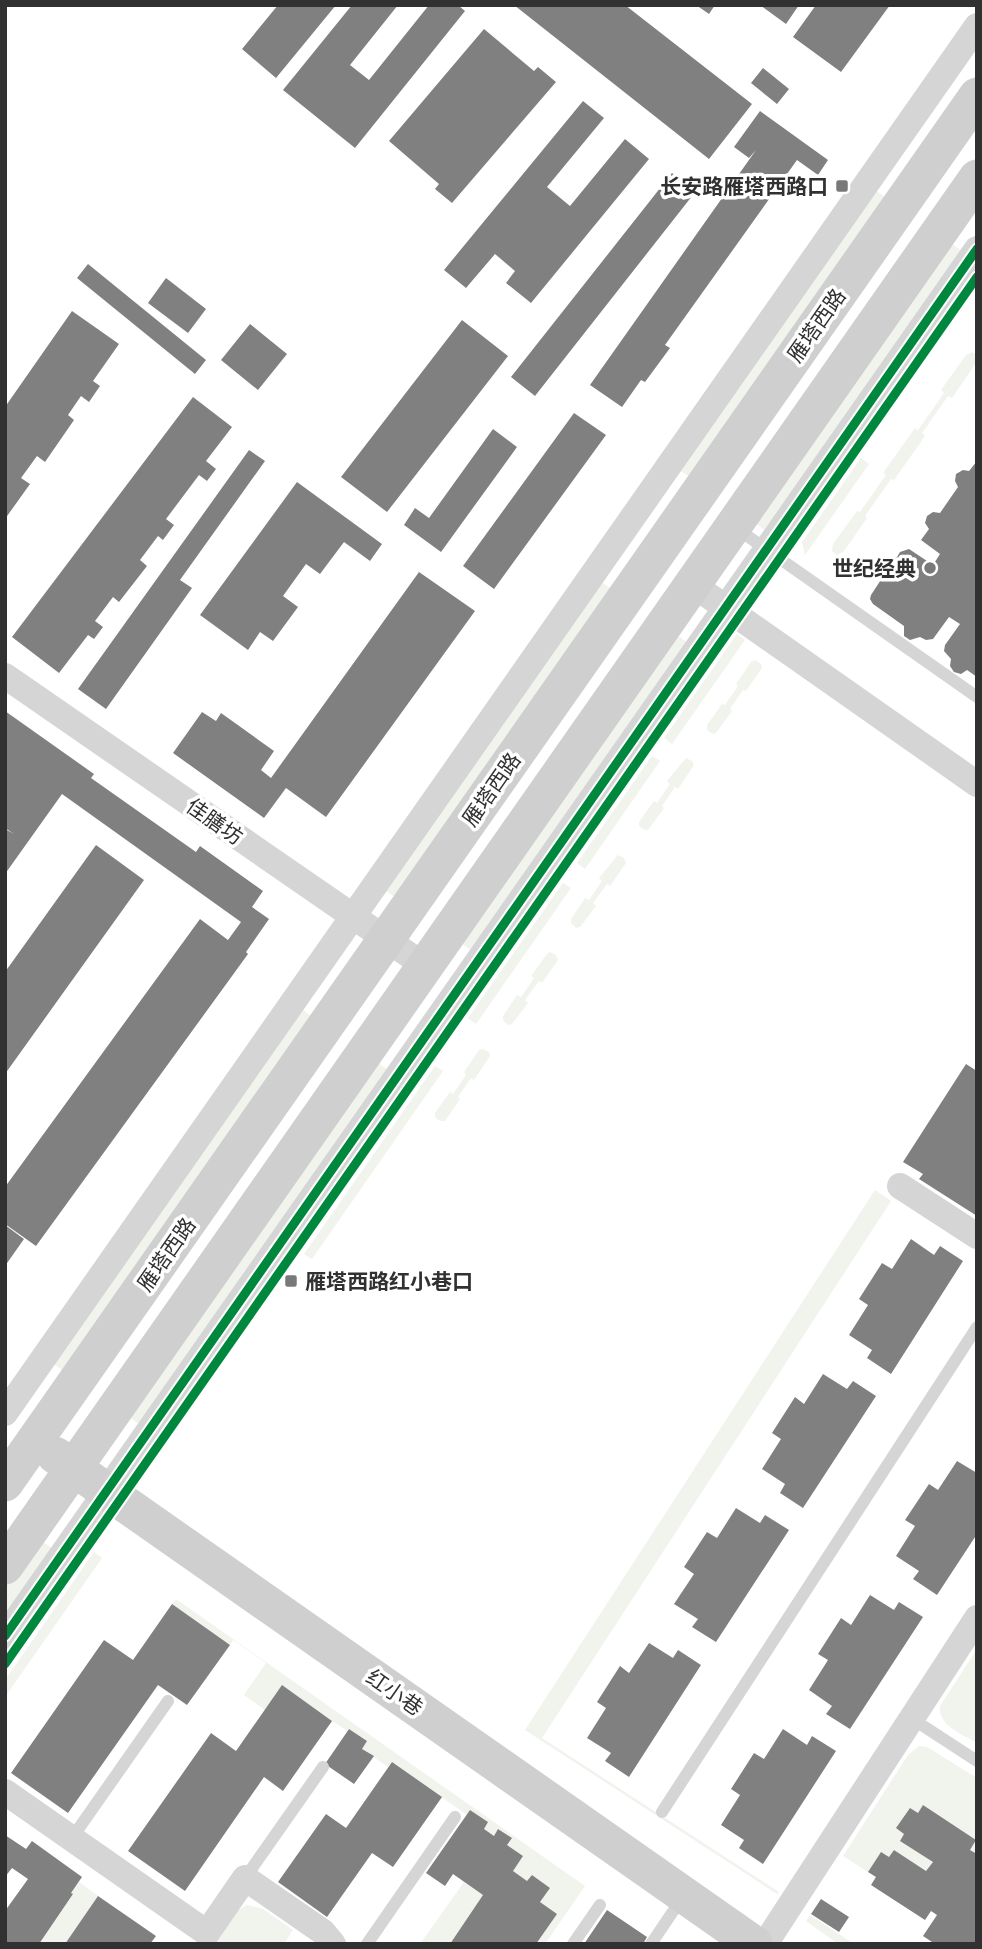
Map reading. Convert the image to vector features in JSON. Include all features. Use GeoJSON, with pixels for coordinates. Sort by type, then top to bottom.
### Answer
{"type":"FeatureCollection","features":[{"type":"Feature","properties":{"kind":"main road","name":"雁塔西路"},"geometry":{"type":"LineString","coordinates":[[5,1483],[977,96]]}},
{"type":"Feature","properties":{"kind":"main road"},"geometry":{"type":"LineString","coordinates":[[5,1566],[977,178]]}},
{"type":"Feature","properties":{"kind":"main road","name":"红小巷"},"geometry":{"type":"LineString","coordinates":[[35,1440],[754,1944]]}},
{"type":"Feature","properties":{"kind":"street"},"geometry":{"type":"LineString","coordinates":[[5,1413],[977,26]]}},
{"type":"Feature","properties":{"kind":"street"},"geometry":{"type":"LineString","coordinates":[[5,1636],[766,549],[972,266]]}},
{"type":"Feature","properties":{"kind":"street"},"geometry":{"type":"LineString","coordinates":[[692,584],[977,784]]}},
{"type":"Feature","properties":{"kind":"street","name":"佳膳坊"},"geometry":{"type":"LineString","coordinates":[[5,676],[425,966]]}},
{"type":"Feature","properties":{"kind":"street"},"geometry":{"type":"LineString","coordinates":[[900,1186],[977,1236]]}},
{"type":"Feature","properties":{"kind":"street"},"geometry":{"type":"LineString","coordinates":[[765,1944],[977,1618]]}},
{"type":"Feature","properties":{"kind":"street"},"geometry":{"type":"LineString","coordinates":[[5,1792],[203,1938],[245,1878],[323,1932],[333,1944]]}},
{"type":"Feature","properties":{"kind":"lane"},"geometry":{"type":"LineString","coordinates":[[733,526],[977,697]]}},
{"type":"Feature","properties":{"kind":"lane"},"geometry":{"type":"LineString","coordinates":[[662,1812],[977,1327]]}},
{"type":"Feature","properties":{"kind":"lane"},"geometry":{"type":"LineString","coordinates":[[72,1839],[168,1700]]}},
{"type":"Feature","properties":{"kind":"lane"},"geometry":{"type":"LineString","coordinates":[[911,1718],[977,1760]]}},
{"type":"Feature","properties":{"kind":"lane"},"geometry":{"type":"LineString","coordinates":[[245,1878],[323,1767]]}},
{"type":"Feature","properties":{"kind":"lane"},"geometry":{"type":"LineString","coordinates":[[367,1944],[456,1817]]}},
{"type":"Feature","properties":{"kind":"lane"},"geometry":{"type":"LineString","coordinates":[[651,1944],[684,1895]]}},
{"type":"Feature","properties":{"kind":"lane"},"geometry":{"type":"LineString","coordinates":[[573,1944],[600,1905]]}},
{"type":"Feature","properties":{"kind":"shaded area"},"geometry":{"type":"Polygon","coordinates":[[[872,188],[889,200],[693,479],[676,468],[872,188]]]}},
{"type":"Feature","properties":{"kind":"shaded area"},"geometry":{"type":"Polygon","coordinates":[[[948,241],[965,253],[769,533],[752,521],[948,241]]]}},
{"type":"Feature","properties":{"kind":"shaded area"},"geometry":{"type":"Polygon","coordinates":[[[972,352],[977,356],[976,363],[952,398],[948,396],[922,433],[925,436],[894,480],[891,479],[844,551],[837,555],[832,551],[833,544],[857,511],[860,512],[886,475],[883,473],[944,393],[941,390],[966,355],[972,352]]]}},
{"type":"Feature","properties":{"kind":"shaded area"},"geometry":{"type":"Polygon","coordinates":[[[861,458],[869,464],[805,555],[802,542],[861,458]]]}},
{"type":"Feature","properties":{"kind":"shaded area"},"geometry":{"type":"Polygon","coordinates":[[[598,580],[615,591],[399,900],[382,888],[598,580]]]}},
{"type":"Feature","properties":{"kind":"shaded area"},"geometry":{"type":"Polygon","coordinates":[[[674,633],[691,645],[475,953],[458,941],[674,633]]]}},
{"type":"Feature","properties":{"kind":"shaded area"},"geometry":{"type":"Polygon","coordinates":[[[737,634],[745,640],[672,744],[664,738],[737,634]]]}},
{"type":"Feature","properties":{"kind":"shaded area"},"geometry":{"type":"Polygon","coordinates":[[[755,660],[762,668],[746,691],[743,690],[730,709],[732,711],[713,734],[707,730],[707,725],[722,704],[725,705],[738,686],[736,684],[755,660]]]}},
{"type":"Feature","properties":{"kind":"shaded area"},"geometry":{"type":"Polygon","coordinates":[[[652,756],[660,761],[585,869],[577,863],[652,756]]]}},
{"type":"Feature","properties":{"kind":"shaded area"},"geometry":{"type":"Polygon","coordinates":[[[686,758],[694,765],[678,789],[675,787],[648,830],[644,830],[639,826],[639,822],[654,801],[657,803],[670,784],[667,781],[686,758]]]}},
{"type":"Feature","properties":{"kind":"shaded area"},"geometry":{"type":"Polygon","coordinates":[[[618,855],[624,858],[626,863],[610,886],[607,884],[593,903],[596,906],[580,927],[576,928],[571,919],[585,898],[589,900],[602,881],[599,878],[618,855]]]}},
{"type":"Feature","properties":{"kind":"shaded area"},"geometry":{"type":"Polygon","coordinates":[[[563,883],[571,888],[476,1024],[468,1018],[563,883]]]}},
{"type":"Feature","properties":{"kind":"shaded area"},"geometry":{"type":"Polygon","coordinates":[[[550,952],[556,955],[558,960],[542,983],[539,981],[525,1000],[528,1003],[512,1024],[508,1025],[503,1016],[517,995],[521,997],[534,978],[531,976],[550,952]]]}},
{"type":"Feature","properties":{"kind":"shaded area"},"geometry":{"type":"Polygon","coordinates":[[[299,1007],[315,1019],[67,1373],[50,1362],[299,1007]]]}},
{"type":"Feature","properties":{"kind":"shaded area"},"geometry":{"type":"Polygon","coordinates":[[[479,1050],[489,1052],[490,1056],[474,1080],[471,1078],[445,1121],[440,1121],[435,1117],[435,1113],[450,1092],[453,1094],[466,1075],[464,1072],[479,1050]]]}},
{"type":"Feature","properties":{"kind":"shaded area"},"geometry":{"type":"Polygon","coordinates":[[[374,1060],[391,1072],[143,1427],[126,1415],[374,1060]]]}},
{"type":"Feature","properties":{"kind":"shaded area"},"geometry":{"type":"Polygon","coordinates":[[[435,1066],[443,1071],[312,1259],[304,1254],[435,1066]]]}},
{"type":"Feature","properties":{"kind":"shaded area"},"geometry":{"type":"Polygon","coordinates":[[[875,1190],[891,1201],[542,1738],[779,1892],[777,1894],[525,1730],[875,1190]]]}},
{"type":"Feature","properties":{"kind":"shaded area"},"geometry":{"type":"Polygon","coordinates":[[[39,1539],[56,1551],[5,1624],[5,1587],[39,1539]]]}},
{"type":"Feature","properties":{"kind":"shaded area"},"geometry":{"type":"Polygon","coordinates":[[[94,1552],[102,1558],[5,1697],[5,1680],[94,1552]]]}},
{"type":"Feature","properties":{"kind":"shaded area"},"geometry":{"type":"Polygon","coordinates":[[[176,1599],[585,1886],[545,1944],[536,1944],[557,1914],[540,1902],[550,1888],[532,1875],[527,1881],[513,1871],[523,1856],[507,1845],[511,1838],[499,1829],[494,1836],[484,1829],[488,1822],[470,1810],[467,1815],[392,1762],[388,1767],[362,1749],[367,1741],[349,1729],[347,1731],[283,1686],[265,1710],[244,1695],[266,1663],[233,1640],[230,1645],[172,1604],[176,1599]]]}},
{"type":"Feature","properties":{"kind":"shaded area"},"geometry":{"type":"Polygon","coordinates":[[[977,1649],[977,1743],[946,1724],[940,1713],[940,1706],[977,1649]]]}},
{"type":"Feature","properties":{"kind":"shaded area"},"geometry":{"type":"Polygon","coordinates":[[[919,1746],[927,1747],[977,1778],[977,1853],[970,1850],[976,1840],[923,1805],[900,1840],[933,1862],[926,1871],[894,1850],[889,1857],[881,1852],[868,1872],[843,1856],[908,1755],[919,1746]]]}},
{"type":"Feature","properties":{"kind":"shaded area"},"geometry":{"type":"Polygon","coordinates":[[[79,1882],[98,1896],[65,1944],[39,1944],[73,1895],[71,1893],[79,1882]]]}},
{"type":"Feature","properties":{"kind":"shaded area"},"geometry":{"type":"Polygon","coordinates":[[[464,1882],[483,1895],[450,1944],[420,1944],[464,1882]]]}},
{"type":"Feature","properties":{"kind":"shaded area"},"geometry":{"type":"Polygon","coordinates":[[[247,1905],[263,1909],[293,1930],[284,1944],[219,1944],[215,1941],[237,1911],[247,1905]]]}},
{"type":"Feature","properties":{"kind":"shaded area"},"geometry":{"type":"Polygon","coordinates":[[[810,1915],[854,1944],[838,1944],[806,1921],[810,1915]]]}},
{"type":"Feature","properties":{"kind":"building"},"geometry":{"type":"Polygon","coordinates":[[[278,5],[336,5],[276,78],[242,49],[278,5]]]}},
{"type":"Feature","properties":{"kind":"building"},"geometry":{"type":"Polygon","coordinates":[[[352,5],[398,5],[350,65],[369,80],[429,5],[458,5],[465,11],[355,148],[283,90],[352,5]]]}},
{"type":"Feature","properties":{"kind":"building"},"geometry":{"type":"Polygon","coordinates":[[[514,5],[625,5],[752,104],[709,159],[514,5]]]}},
{"type":"Feature","properties":{"kind":"building"},"geometry":{"type":"Polygon","coordinates":[[[696,5],[715,5],[709,14],[696,5]]]}},
{"type":"Feature","properties":{"kind":"building"},"geometry":{"type":"Polygon","coordinates":[[[760,5],[799,5],[786,24],[760,5]]]}},
{"type":"Feature","properties":{"kind":"building"},"geometry":{"type":"Polygon","coordinates":[[[816,5],[890,5],[841,72],[793,37],[816,5]]]}},
{"type":"Feature","properties":{"kind":"building"},"geometry":{"type":"Polygon","coordinates":[[[484,29],[534,71],[538,67],[556,82],[452,203],[435,189],[439,184],[389,141],[484,29]]]}},
{"type":"Feature","properties":{"kind":"building"},"geometry":{"type":"Polygon","coordinates":[[[763,68],[789,89],[777,104],[751,83],[763,68]]]}},
{"type":"Feature","properties":{"kind":"building"},"geometry":{"type":"Polygon","coordinates":[[[583,101],[604,118],[547,187],[570,206],[625,139],[649,159],[531,303],[506,283],[515,271],[495,254],[466,288],[444,270],[583,101]]]}},
{"type":"Feature","properties":{"kind":"building"},"geometry":{"type":"Polygon","coordinates":[[[760,111],[828,160],[818,175],[797,160],[665,345],[670,348],[645,382],[641,380],[622,407],[590,385],[756,150],[749,158],[734,147],[760,111]]]}},
{"type":"Feature","properties":{"kind":"building"},"geometry":{"type":"Polygon","coordinates":[[[672,173],[696,191],[535,396],[511,377],[672,173]]]}},
{"type":"Feature","properties":{"kind":"building"},"geometry":{"type":"Polygon","coordinates":[[[88,264],[206,360],[195,374],[77,278],[88,264]]]}},
{"type":"Feature","properties":{"kind":"building"},"geometry":{"type":"Polygon","coordinates":[[[166,278],[206,309],[188,333],[148,303],[166,278]]]}},
{"type":"Feature","properties":{"kind":"building"},"geometry":{"type":"Polygon","coordinates":[[[72,311],[119,344],[93,381],[100,386],[89,402],[81,396],[68,415],[74,420],[45,462],[37,456],[21,478],[30,484],[5,519],[5,407],[72,311]]]}},
{"type":"Feature","properties":{"kind":"building"},"geometry":{"type":"Polygon","coordinates":[[[462,320],[508,356],[387,512],[341,477],[462,320]]]}},
{"type":"Feature","properties":{"kind":"building"},"geometry":{"type":"Polygon","coordinates":[[[250,324],[287,354],[258,390],[221,360],[250,324]]]}},
{"type":"Feature","properties":{"kind":"building"},"geometry":{"type":"Polygon","coordinates":[[[193,397],[232,427],[206,461],[216,469],[207,481],[199,475],[166,519],[174,525],[163,540],[158,536],[140,560],[147,566],[119,602],[113,597],[95,621],[103,627],[94,639],[88,635],[59,673],[12,637],[193,397]]]}},
{"type":"Feature","properties":{"kind":"building"},"geometry":{"type":"Polygon","coordinates":[[[574,413],[606,435],[494,589],[463,566],[574,413]]]}},
{"type":"Feature","properties":{"kind":"building"},"geometry":{"type":"Polygon","coordinates":[[[493,429],[517,447],[441,552],[404,525],[415,508],[429,518],[493,429]]]}},
{"type":"Feature","properties":{"kind":"building"},"geometry":{"type":"Polygon","coordinates":[[[249,450],[265,461],[180,580],[192,588],[106,709],[78,689],[249,450]]]}},
{"type":"Feature","properties":{"kind":"building","name":"世纪经典"},"geometry":{"type":"Polygon","coordinates":[[[977,461],[977,677],[967,670],[961,674],[954,672],[950,666],[951,659],[944,651],[945,645],[960,624],[949,617],[933,639],[920,637],[910,640],[904,636],[904,626],[870,599],[886,572],[882,566],[887,557],[897,557],[900,552],[909,549],[933,565],[940,554],[921,540],[929,529],[925,523],[927,516],[933,512],[940,513],[958,487],[956,474],[963,470],[969,471],[977,461]]]}},
{"type":"Feature","properties":{"kind":"building"},"geometry":{"type":"Polygon","coordinates":[[[297,482],[382,544],[370,561],[344,542],[320,574],[306,564],[283,596],[298,607],[273,641],[260,632],[248,650],[200,615],[297,482]]]}},
{"type":"Feature","properties":{"kind":"building"},"geometry":{"type":"Polygon","coordinates":[[[419,572],[475,611],[326,817],[286,788],[264,818],[173,753],[202,712],[216,721],[221,713],[274,751],[261,770],[271,778],[419,572]]]}},
{"type":"Feature","properties":{"kind":"building"},"geometry":{"type":"Polygon","coordinates":[[[5,711],[94,774],[91,778],[196,852],[200,846],[263,891],[252,907],[269,919],[246,952],[248,954],[36,1246],[5,1224],[5,1187],[200,919],[228,940],[241,922],[62,794],[5,874],[5,829],[14,834],[5,828],[5,711]]]}},
{"type":"Feature","properties":{"kind":"building"},"geometry":{"type":"Polygon","coordinates":[[[96,845],[144,880],[5,1074],[5,972],[96,845]]]}},
{"type":"Feature","properties":{"kind":"building"},"geometry":{"type":"Polygon","coordinates":[[[966,1064],[977,1071],[977,1216],[919,1179],[923,1174],[903,1162],[966,1064]]]}},
{"type":"Feature","properties":{"kind":"building"},"geometry":{"type":"Polygon","coordinates":[[[5,1225],[24,1239],[5,1266],[5,1225]]]}},
{"type":"Feature","properties":{"kind":"building"},"geometry":{"type":"Polygon","coordinates":[[[911,1239],[934,1255],[940,1246],[963,1261],[891,1374],[867,1358],[872,1350],[849,1335],[868,1305],[859,1299],[882,1263],[892,1269],[911,1239]]]}},
{"type":"Feature","properties":{"kind":"building"},"geometry":{"type":"Polygon","coordinates":[[[823,1374],[847,1389],[853,1381],[876,1396],[803,1508],[780,1493],[785,1484],[762,1469],[781,1439],[772,1433],[795,1397],[804,1404],[823,1374]]]}},
{"type":"Feature","properties":{"kind":"building"},"geometry":{"type":"Polygon","coordinates":[[[957,1461],[977,1473],[977,1534],[937,1595],[913,1579],[919,1571],[896,1556],[915,1526],[905,1520],[929,1484],[938,1490],[957,1461]]]}},
{"type":"Feature","properties":{"kind":"building"},"geometry":{"type":"Polygon","coordinates":[[[736,1508],[760,1523],[765,1515],[789,1530],[716,1642],[692,1627],[698,1619],[674,1604],[694,1574],[684,1567],[707,1532],[717,1538],[736,1508]]]}},
{"type":"Feature","properties":{"kind":"building"},"geometry":{"type":"Polygon","coordinates":[[[870,1595],[894,1610],[899,1602],[923,1617],[850,1729],[826,1714],[832,1706],[809,1690],[828,1660],[818,1654],[841,1618],[851,1625],[870,1595]]]}},
{"type":"Feature","properties":{"kind":"building"},"geometry":{"type":"Polygon","coordinates":[[[172,1604],[230,1645],[187,1705],[158,1685],[68,1813],[11,1773],[104,1640],[133,1660],[172,1604]]]}},
{"type":"Feature","properties":{"kind":"building"},"geometry":{"type":"Polygon","coordinates":[[[649,1643],[673,1658],[678,1650],[701,1665],[629,1777],[605,1761],[611,1753],[587,1738],[606,1708],[597,1702],[620,1666],[629,1673],[649,1643]]]}},
{"type":"Feature","properties":{"kind":"building"},"geometry":{"type":"Polygon","coordinates":[[[282,1685],[332,1721],[283,1791],[264,1777],[185,1891],[128,1851],[211,1733],[236,1751],[282,1685]]]}},
{"type":"Feature","properties":{"kind":"building"},"geometry":{"type":"Polygon","coordinates":[[[349,1729],[367,1741],[362,1749],[374,1756],[354,1784],[325,1764],[349,1729]]]}},
{"type":"Feature","properties":{"kind":"building"},"geometry":{"type":"Polygon","coordinates":[[[783,1729],[807,1745],[812,1736],[836,1751],[763,1864],[739,1848],[744,1840],[721,1825],[740,1795],[731,1789],[754,1753],[764,1759],[783,1729]]]}},
{"type":"Feature","properties":{"kind":"building"},"geometry":{"type":"Polygon","coordinates":[[[392,1762],[442,1797],[393,1867],[372,1853],[327,1917],[278,1882],[326,1814],[346,1828],[392,1762]]]}},
{"type":"Feature","properties":{"kind":"building"},"geometry":{"type":"Polygon","coordinates":[[[923,1805],[976,1840],[970,1850],[977,1854],[977,1944],[935,1944],[923,1936],[937,1915],[931,1911],[925,1920],[871,1885],[876,1877],[868,1872],[881,1852],[889,1857],[894,1850],[926,1871],[933,1862],[900,1841],[904,1834],[896,1828],[910,1808],[918,1813],[923,1805]]]}},
{"type":"Feature","properties":{"kind":"building"},"geometry":{"type":"Polygon","coordinates":[[[470,1810],[488,1822],[484,1829],[494,1836],[498,1829],[512,1838],[507,1845],[523,1856],[513,1871],[527,1881],[532,1875],[550,1888],[540,1902],[557,1914],[536,1944],[450,1944],[483,1895],[453,1874],[445,1886],[426,1873],[470,1810]]]}},
{"type":"Feature","properties":{"kind":"building"},"geometry":{"type":"Polygon","coordinates":[[[5,1835],[26,1849],[32,1841],[82,1877],[39,1944],[5,1944],[5,1911],[28,1879],[12,1868],[5,1877],[5,1835]]]}},
{"type":"Feature","properties":{"kind":"building"},"geometry":{"type":"Polygon","coordinates":[[[98,1896],[156,1936],[150,1944],[65,1944],[98,1896]]]}},
{"type":"Feature","properties":{"kind":"building"},"geometry":{"type":"Polygon","coordinates":[[[821,1899],[849,1917],[839,1932],[811,1914],[821,1899]]]}},
{"type":"Feature","properties":{"kind":"building"},"geometry":{"type":"Polygon","coordinates":[[[607,1910],[647,1937],[643,1944],[584,1944],[607,1910]]]}},
{"type":"Feature","properties":{"kind":"cycle path"},"geometry":{"type":"LineString","coordinates":[[5,1636],[977,249]]}},
{"type":"Feature","properties":{"kind":"cycle path"},"geometry":{"type":"LineString","coordinates":[[5,1664],[977,277]]}},
{"type":"Feature","properties":{"kind":"place","name":"长安路雁塔西路口"},"geometry":{"type":"Point","coordinates":[842,186]}},
{"type":"Feature","properties":{"kind":"place","name":"世纪经典"},"geometry":{"type":"Point","coordinates":[930,568]}},
{"type":"Feature","properties":{"kind":"place","name":"雁塔西路红小巷口"},"geometry":{"type":"Point","coordinates":[291,1281]}}]}
